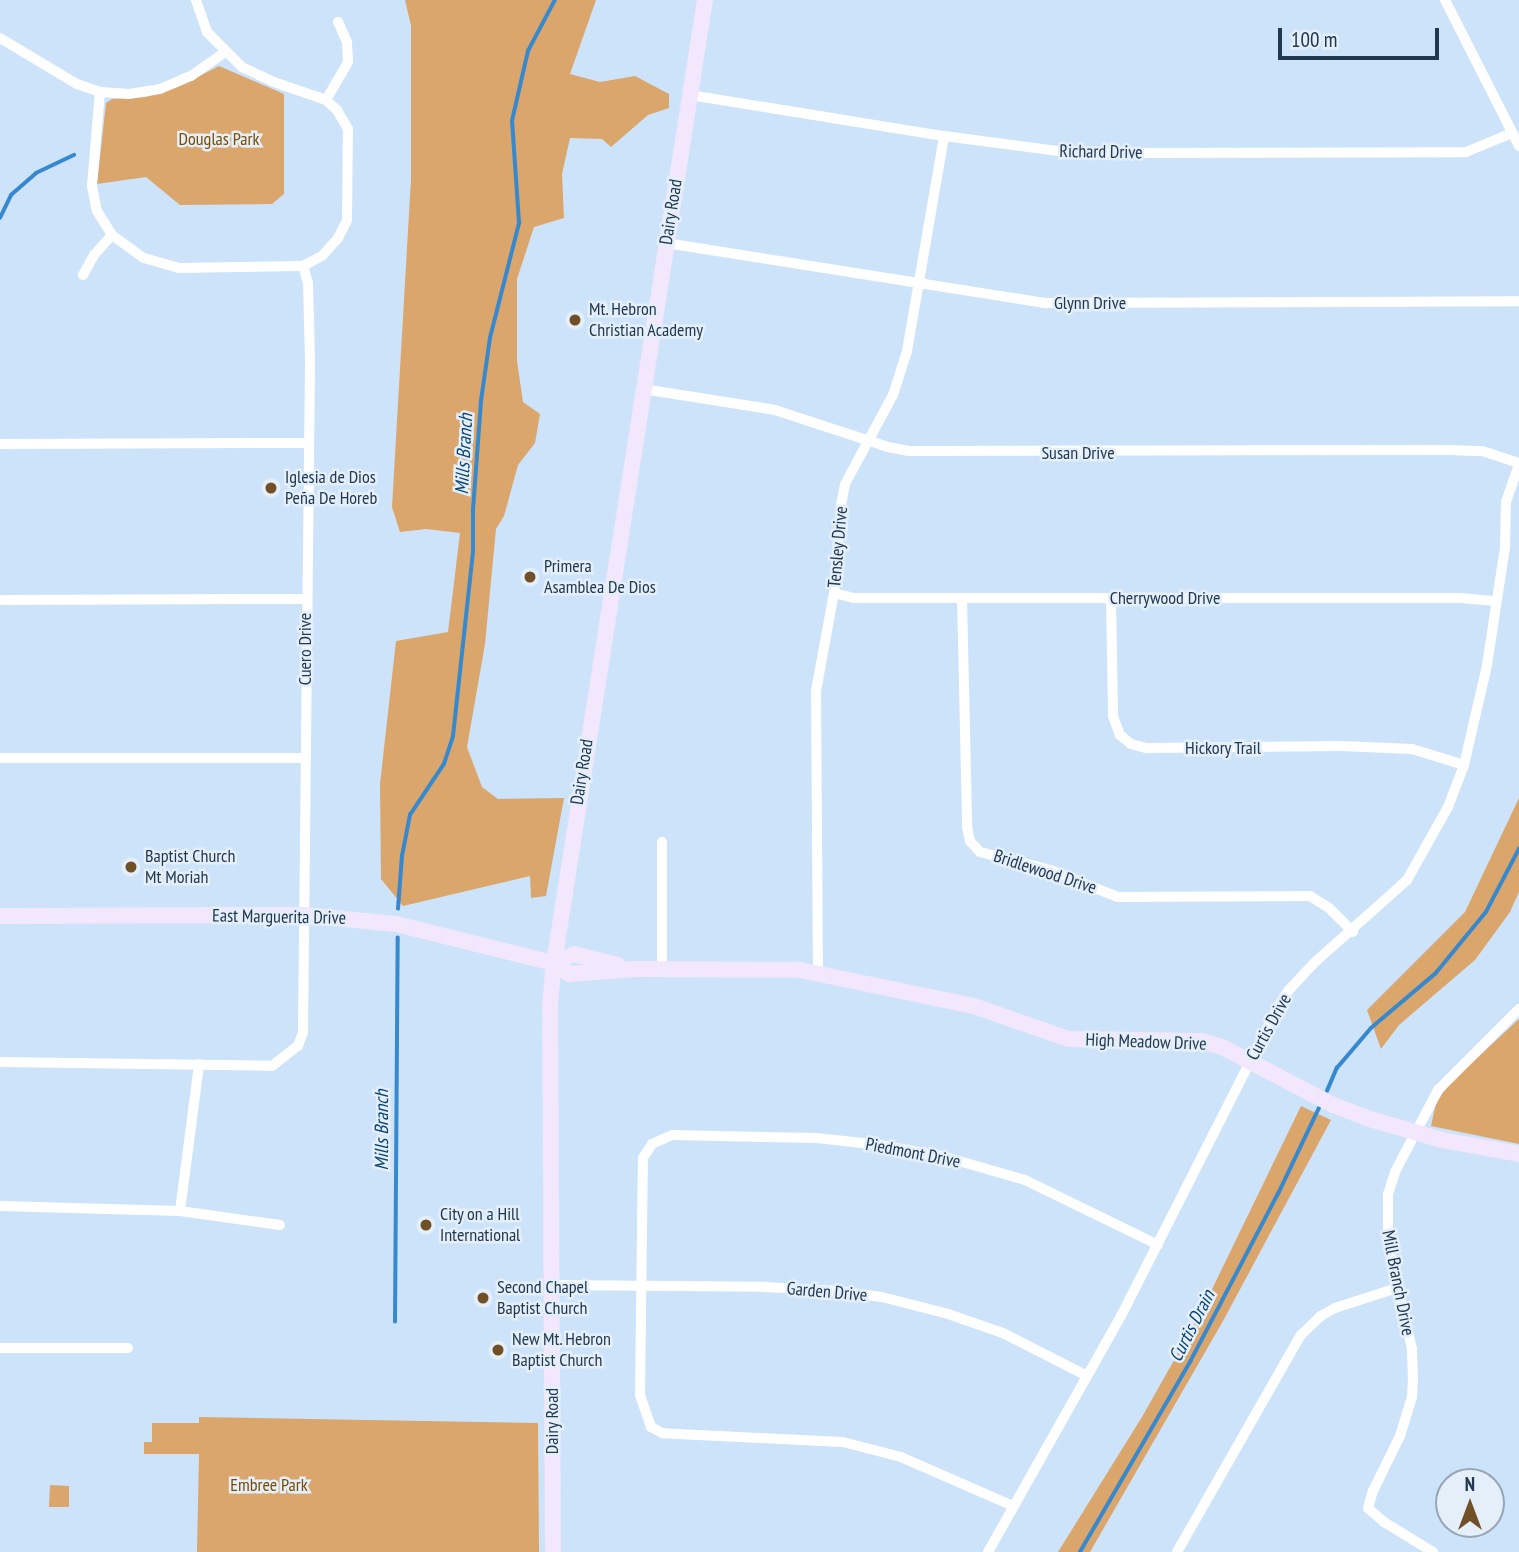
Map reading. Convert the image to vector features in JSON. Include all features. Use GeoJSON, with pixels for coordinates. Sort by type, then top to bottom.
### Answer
{"type":"FeatureCollection","features":[{"type":"Feature","properties":{"kind":"street"},"geometry":{"type":"LineString","coordinates":[[100,92],[92,186],[97,211],[112,235],[144,258],[178,268],[303,266],[322,256],[338,238],[347,220],[348,129],[337,110],[326,100],[274,82],[242,66],[207,32],[195,0]]}},
{"type":"Feature","properties":{"kind":"street","name":"Dairy Road"},"geometry":{"type":"LineString","coordinates":[[553,1552],[550,1005],[554,963],[705,0]]}},
{"type":"Feature","properties":{"kind":"street"},"geometry":{"type":"LineString","coordinates":[[1445,0],[1519,146]]}},
{"type":"Feature","properties":{"kind":"street"},"geometry":{"type":"LineString","coordinates":[[326,100],[348,61],[347,42],[338,22]]}},
{"type":"Feature","properties":{"kind":"street"},"geometry":{"type":"LineString","coordinates":[[0,38],[78,84],[100,92],[129,94],[160,89],[191,76],[226,52]]}},
{"type":"Feature","properties":{"kind":"street","name":"Richard Drive"},"geometry":{"type":"LineString","coordinates":[[690,94],[944,136],[1074,153],[1438,152],[1478,149],[1512,133]]}},
{"type":"Feature","properties":{"kind":"street","name":"Tensley Drive"},"geometry":{"type":"LineString","coordinates":[[818,973],[816,691],[834,593],[845,484],[894,395],[907,351],[944,136]]}},
{"type":"Feature","properties":{"kind":"street"},"geometry":{"type":"LineString","coordinates":[[83,275],[94,255],[112,235]]}},
{"type":"Feature","properties":{"kind":"street","name":"Glynn Drive"},"geometry":{"type":"LineString","coordinates":[[666,243],[1046,303],[1519,301]]}},
{"type":"Feature","properties":{"kind":"street","name":"Cuero Drive"},"geometry":{"type":"LineString","coordinates":[[199,1064],[272,1066],[298,1046],[303,1032],[310,350],[308,283],[303,266]]}},
{"type":"Feature","properties":{"kind":"street","name":"Susan Drive"},"geometry":{"type":"LineString","coordinates":[[643,389],[775,410],[909,451],[1449,450],[1482,451],[1519,464]]}},
{"type":"Feature","properties":{"kind":"street"},"geometry":{"type":"LineString","coordinates":[[0,444],[308,443]]}},
{"type":"Feature","properties":{"kind":"street","name":"Curtis Drive"},"geometry":{"type":"LineString","coordinates":[[988,1552],[1158,1245],[1288,991],[1314,963],[1353,932],[1407,880],[1448,807],[1464,765],[1487,665],[1505,548],[1506,502],[1519,464]]}},
{"type":"Feature","properties":{"kind":"street","name":"Cherrywood Drive"},"geometry":{"type":"LineString","coordinates":[[834,593],[854,598],[1460,598],[1496,601]]}},
{"type":"Feature","properties":{"kind":"street","name":"Bridlewood Drive"},"geometry":{"type":"LineString","coordinates":[[962,598],[967,827],[970,841],[980,852],[1050,870],[1118,897],[1311,896],[1329,908],[1353,932]]}},
{"type":"Feature","properties":{"kind":"street","name":"Hickory Trail"},"geometry":{"type":"LineString","coordinates":[[1111,598],[1113,716],[1120,735],[1131,744],[1146,748],[1341,746],[1412,749],[1464,765]]}},
{"type":"Feature","properties":{"kind":"street"},"geometry":{"type":"LineString","coordinates":[[0,600],[306,599]]}},
{"type":"Feature","properties":{"kind":"street"},"geometry":{"type":"LineString","coordinates":[[0,758],[305,758]]}},
{"type":"Feature","properties":{"kind":"street"},"geometry":{"type":"LineString","coordinates":[[662,842],[662,970]]}},
{"type":"Feature","properties":{"kind":"street","name":"East Marguerita Drive"},"geometry":{"type":"LineString","coordinates":[[0,916],[304,915],[396,924],[554,963]]}},
{"type":"Feature","properties":{"kind":"street","name":"High Meadow Drive"},"geometry":{"type":"LineString","coordinates":[[554,963],[569,974],[635,969],[800,970],[974,1006],[1068,1039],[1202,1041],[1222,1047],[1333,1105],[1416,1133],[1519,1154]]}},
{"type":"Feature","properties":{"kind":"street","name":"Mill Branch Drive"},"geometry":{"type":"LineString","coordinates":[[1433,1552],[1403,1535],[1368,1508],[1373,1491],[1400,1436],[1412,1397],[1412,1349],[1388,1245],[1388,1194],[1396,1170],[1438,1090],[1519,1009]]}},
{"type":"Feature","properties":{"kind":"street"},"geometry":{"type":"LineString","coordinates":[[0,1062],[199,1064],[180,1211]]}},
{"type":"Feature","properties":{"kind":"street","name":"Piedmont Drive"},"geometry":{"type":"LineString","coordinates":[[641,1287],[643,1158],[652,1144],[672,1135],[817,1138],[945,1157],[1025,1180],[1158,1245]]}},
{"type":"Feature","properties":{"kind":"street"},"geometry":{"type":"LineString","coordinates":[[0,1206],[180,1211],[280,1226]]}},
{"type":"Feature","properties":{"kind":"street","name":"Garden Drive"},"geometry":{"type":"LineString","coordinates":[[551,1285],[765,1287],[838,1290],[882,1297],[1003,1333],[1087,1376]]}},
{"type":"Feature","properties":{"kind":"street"},"geometry":{"type":"LineString","coordinates":[[641,1287],[640,1395],[651,1427],[662,1433],[843,1442],[901,1457],[1013,1506]]}},
{"type":"Feature","properties":{"kind":"street"},"geometry":{"type":"LineString","coordinates":[[1177,1552],[1301,1335],[1321,1316],[1335,1308],[1396,1288]]}},
{"type":"Feature","properties":{"kind":"street"},"geometry":{"type":"LineString","coordinates":[[0,1348],[128,1348]]}},
{"type":"Feature","properties":{"kind":"green space"},"geometry":{"type":"Polygon","coordinates":[[[405,0],[596,0],[570,74],[600,82],[635,76],[669,94],[669,108],[648,115],[611,147],[602,139],[570,138],[562,174],[564,218],[534,227],[517,279],[517,361],[523,402],[540,414],[535,443],[518,465],[504,516],[496,529],[485,644],[467,747],[482,787],[498,799],[564,798],[546,896],[531,898],[530,876],[403,906],[381,879],[380,784],[396,641],[448,632],[460,533],[426,529],[400,532],[392,507],[411,179],[411,26],[405,0]]]}},
{"type":"Feature","properties":{"kind":"green space","name":"Douglas Park"},"geometry":{"type":"Polygon","coordinates":[[[219,66],[284,94],[284,194],[272,204],[180,205],[146,177],[97,184],[106,103],[112,99],[146,97],[178,87],[219,66]]]}},
{"type":"Feature","properties":{"kind":"green space"},"geometry":{"type":"Polygon","coordinates":[[[1519,798],[1519,892],[1510,912],[1475,960],[1399,1025],[1381,1049],[1367,1010],[1465,912],[1519,798]]]}},
{"type":"Feature","properties":{"kind":"green space"},"geometry":{"type":"Polygon","coordinates":[[[1519,1019],[1519,1144],[1431,1126],[1436,1103],[1448,1085],[1519,1019]]]}},
{"type":"Feature","properties":{"kind":"green space"},"geometry":{"type":"Polygon","coordinates":[[[1301,1106],[1331,1120],[1223,1321],[1090,1552],[1058,1552],[1142,1417],[1199,1316],[1301,1106]]]}},
{"type":"Feature","properties":{"kind":"green space","name":"Embree Park"},"geometry":{"type":"Polygon","coordinates":[[[199,1417],[538,1423],[539,1552],[197,1552],[199,1454],[144,1454],[144,1442],[152,1442],[152,1423],[199,1423],[199,1417]]]}},
{"type":"Feature","properties":{"kind":"green space"},"geometry":{"type":"Polygon","coordinates":[[[50,1485],[69,1486],[69,1507],[49,1507],[50,1485]]]}},
{"type":"Feature","properties":{"kind":"waterway","name":"Mills Branch"},"geometry":{"type":"LineString","coordinates":[[398,909],[402,856],[410,815],[444,764],[453,736],[473,551],[473,510],[481,401],[490,338],[519,223],[512,121],[528,51],[555,0]]}},
{"type":"Feature","properties":{"kind":"waterway"},"geometry":{"type":"LineString","coordinates":[[0,218],[11,195],[36,173],[74,155]]}},
{"type":"Feature","properties":{"kind":"waterway","name":"Curtis Drain"},"geometry":{"type":"LineString","coordinates":[[1327,1091],[1337,1068],[1371,1028],[1435,974],[1486,912],[1519,849]]}},
{"type":"Feature","properties":{"kind":"waterway","name":"Mills Branch"},"geometry":{"type":"LineString","coordinates":[[395,1322],[398,938]]}},
{"type":"Feature","properties":{"kind":"waterway","name":"Curtis Drain"},"geometry":{"type":"LineString","coordinates":[[1080,1552],[1190,1362],[1278,1194],[1319,1108]]}},
{"type":"Feature","properties":{"kind":"place","name":"Mt. Hebron Christian Academy"},"geometry":{"type":"Point","coordinates":[575,320]}},
{"type":"Feature","properties":{"kind":"place","name":"Iglesia de Dios Peña De Horeb"},"geometry":{"type":"Point","coordinates":[271,488]}},
{"type":"Feature","properties":{"kind":"place","name":"Primera Asamblea De Dios"},"geometry":{"type":"Point","coordinates":[530,577]}},
{"type":"Feature","properties":{"kind":"place","name":"Baptist Church Mt Moriah"},"geometry":{"type":"Point","coordinates":[131,867]}},
{"type":"Feature","properties":{"kind":"place","name":"City on a Hill International"},"geometry":{"type":"Point","coordinates":[426,1225]}},
{"type":"Feature","properties":{"kind":"place","name":"Second Chapel Baptist Church"},"geometry":{"type":"Point","coordinates":[483,1298]}},
{"type":"Feature","properties":{"kind":"place","name":"New Mt. Hebron Baptist Church"},"geometry":{"type":"Point","coordinates":[498,1350]}}]}
